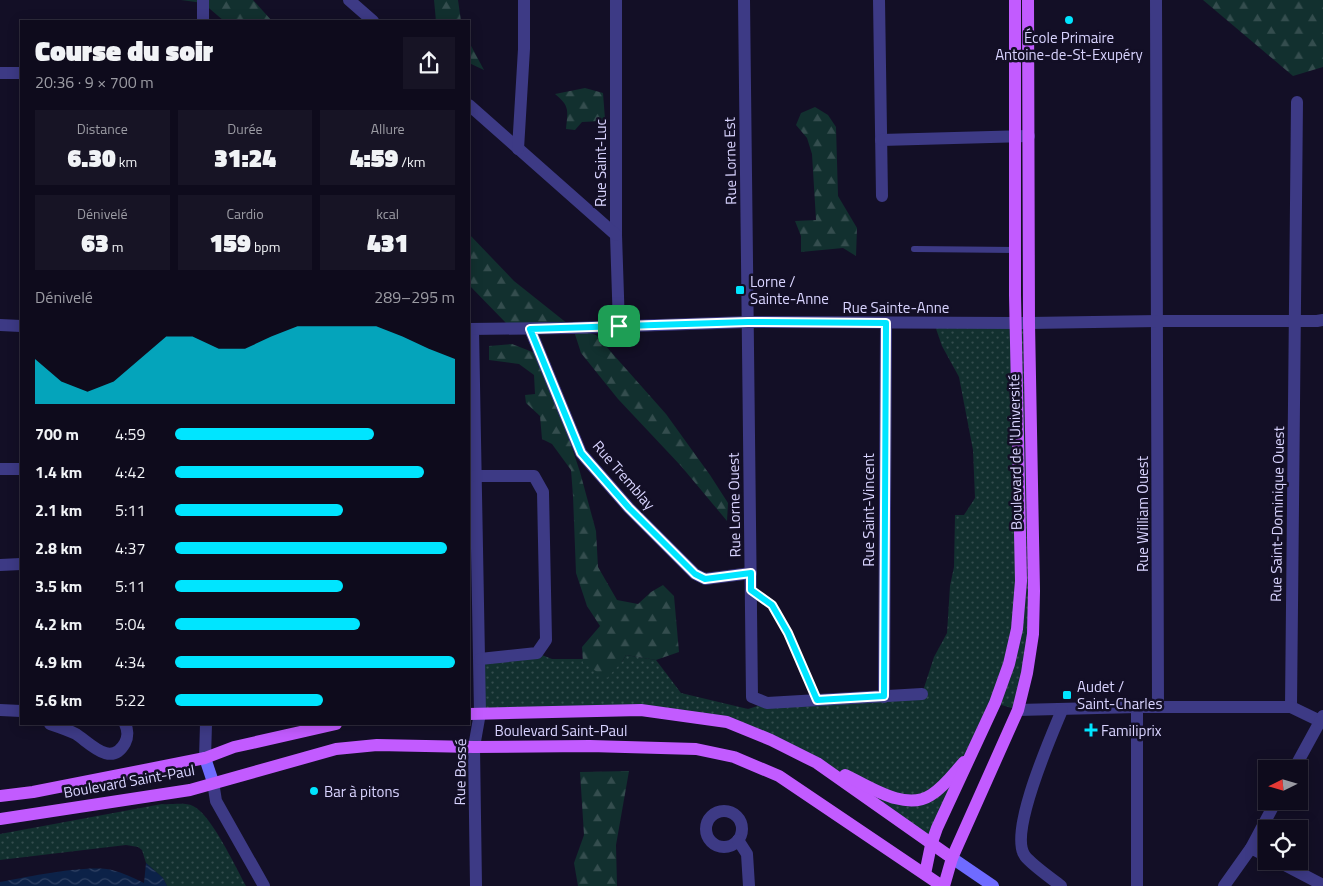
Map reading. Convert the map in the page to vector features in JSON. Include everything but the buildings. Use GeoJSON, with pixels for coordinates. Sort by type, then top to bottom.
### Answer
{"type":"FeatureCollection","features":[{"type":"Feature","properties":{"kind":"main road","name":"Boulevard de l'Université"},"geometry":{"type":"LineString","coordinates":[[924,880],[931,845],[937,828],[995,703],[1009,664],[1016,629],[1021,581],[1015,324],[1015,0]]}},
{"type":"Feature","properties":{"kind":"main road","name":"Boulevard de l'Université"},"geometry":{"type":"LineString","coordinates":[[943,886],[952,858],[1018,710],[1028,674],[1033,634],[1034,591],[1029,323],[1028,0]]}},
{"type":"Feature","properties":{"kind":"main road","name":"Boulevard Saint-Paul"},"geometry":{"type":"LineString","coordinates":[[475,713],[641,710],[727,722],[771,740],[817,763],[931,845],[993,886]]}},
{"type":"Feature","properties":{"kind":"main road","name":"Boulevard Saint-Paul"},"geometry":{"type":"LineString","coordinates":[[0,796],[33,792],[205,758],[234,747],[332,725]]}},
{"type":"Feature","properties":{"kind":"main road","name":"Boulevard Saint-Paul"},"geometry":{"type":"LineString","coordinates":[[0,819],[190,790],[336,749],[378,745],[696,749],[734,757],[779,776],[924,880],[943,886]]}},
{"type":"Feature","properties":{"kind":"main road"},"geometry":{"type":"LineString","coordinates":[[817,763],[884,794],[908,801],[930,796],[939,789],[974,750]]}},
{"type":"Feature","properties":{"kind":"main road"},"geometry":{"type":"LineString","coordinates":[[205,758],[213,782]]}},
{"type":"Feature","properties":{"kind":"street"},"geometry":{"type":"LineString","coordinates":[[203,0],[203,20]]}},
{"type":"Feature","properties":{"kind":"street"},"geometry":{"type":"LineString","coordinates":[[349,0],[372,20]]}},
{"type":"Feature","properties":{"kind":"street"},"geometry":{"type":"LineString","coordinates":[[518,149],[524,50],[524,0]]}},
{"type":"Feature","properties":{"kind":"street","name":"Rue Saint-Luc"},"geometry":{"type":"LineString","coordinates":[[616,0],[616,235],[619,326]]}},
{"type":"Feature","properties":{"kind":"street","name":"Rue Lorne Est"},"geometry":{"type":"LineString","coordinates":[[744,0],[748,322]]}},
{"type":"Feature","properties":{"kind":"street"},"geometry":{"type":"LineString","coordinates":[[879,0],[882,196]]}},
{"type":"Feature","properties":{"kind":"street","name":"Rue William Ouest"},"geometry":{"type":"LineString","coordinates":[[1156,0],[1158,707]]}},
{"type":"Feature","properties":{"kind":"street"},"geometry":{"type":"LineString","coordinates":[[0,73],[20,73]]}},
{"type":"Feature","properties":{"kind":"street","name":"Rue Saint-Dominique Ouest"},"geometry":{"type":"LineString","coordinates":[[1291,707],[1297,102]]}},
{"type":"Feature","properties":{"kind":"street"},"geometry":{"type":"LineString","coordinates":[[470,106],[616,235]]}},
{"type":"Feature","properties":{"kind":"street"},"geometry":{"type":"LineString","coordinates":[[881,140],[1029,136]]}},
{"type":"Feature","properties":{"kind":"street","name":"Rue Sainte-Anne"},"geometry":{"type":"LineString","coordinates":[[471,328],[530,329],[748,322],[1015,324],[1158,321],[1321,321]]}},
{"type":"Feature","properties":{"kind":"street","name":"Rue Lorne Ouest"},"geometry":{"type":"LineString","coordinates":[[748,322],[752,697],[767,703],[922,694]]}},
{"type":"Feature","properties":{"kind":"street","name":"Rue Saint-Vincent"},"geometry":{"type":"LineString","coordinates":[[884,696],[886,323]]}},
{"type":"Feature","properties":{"kind":"street"},"geometry":{"type":"LineString","coordinates":[[0,325],[20,326]]}},
{"type":"Feature","properties":{"kind":"street","name":"Rue Bossé"},"geometry":{"type":"LineString","coordinates":[[471,328],[475,476],[474,598],[480,659],[474,747],[476,886]]}},
{"type":"Feature","properties":{"kind":"street","name":"Rue Tremblay"},"geometry":{"type":"LineString","coordinates":[[530,329],[581,453],[629,508],[695,574],[705,579],[751,573]]}},
{"type":"Feature","properties":{"kind":"street"},"geometry":{"type":"LineString","coordinates":[[0,469],[20,468]]}},
{"type":"Feature","properties":{"kind":"street"},"geometry":{"type":"LineString","coordinates":[[475,476],[534,476],[543,492],[544,502],[546,640],[537,653],[480,659]]}},
{"type":"Feature","properties":{"kind":"street"},"geometry":{"type":"LineString","coordinates":[[0,565],[20,564]]}},
{"type":"Feature","properties":{"kind":"street"},"geometry":{"type":"LineString","coordinates":[[1136,886],[1137,707]]}},
{"type":"Feature","properties":{"kind":"street"},"geometry":{"type":"LineString","coordinates":[[1018,710],[1137,707],[1291,707],[1321,718],[1299,760]]}},
{"type":"Feature","properties":{"kind":"street"},"geometry":{"type":"LineString","coordinates":[[0,710],[20,712]]}},
{"type":"Feature","properties":{"kind":"street"},"geometry":{"type":"LineString","coordinates":[[1061,886],[1026,856],[1022,847],[1022,833],[1028,801],[1062,710]]}},
{"type":"Feature","properties":{"kind":"street"},"geometry":{"type":"LineString","coordinates":[[53,725],[69,731],[95,749],[106,753],[116,751],[124,744],[128,733],[125,725]]}},
{"type":"Feature","properties":{"kind":"street"},"geometry":{"type":"LineString","coordinates":[[205,758],[206,725]]}},
{"type":"Feature","properties":{"kind":"street"},"geometry":{"type":"LineString","coordinates":[[213,782],[216,801],[264,886]]}},
{"type":"Feature","properties":{"kind":"street"},"geometry":{"type":"LineString","coordinates":[[1224,886],[1251,848],[1271,810]]}},
{"type":"Feature","properties":{"kind":"street"},"geometry":{"type":"LineString","coordinates":[[738,840],[747,854],[749,886]]}},
{"type":"Feature","properties":{"kind":"street"},"geometry":{"type":"LineString","coordinates":[[1251,848],[1258,852]]}},
{"type":"Feature","properties":{"kind":"street"},"geometry":{"type":"LineString","coordinates":[[1294,870],[1323,885]]}},
{"type":"Feature","properties":{"kind":"lane"},"geometry":{"type":"LineString","coordinates":[[914,248],[1015,250]]}},
{"type":"Feature","properties":{"kind":"lane"},"geometry":{"type":"LineString","coordinates":[[751,590],[772,605],[788,633],[817,700]]}},
{"type":"Feature","properties":{"kind":"green space"},"geometry":{"type":"Polygon","coordinates":[[[181,0],[253,0],[271,20],[223,20],[203,3],[181,0]]]}},
{"type":"Feature","properties":{"kind":"green space"},"geometry":{"type":"Polygon","coordinates":[[[434,0],[458,0],[461,20],[436,20],[434,0]]]}},
{"type":"Feature","properties":{"kind":"green space"},"geometry":{"type":"Polygon","coordinates":[[[1203,0],[1323,0],[1323,67],[1293,76],[1203,0]]]}},
{"type":"Feature","properties":{"kind":"green space"},"geometry":{"type":"Polygon","coordinates":[[[470,44],[484,70],[470,63],[470,44]]]}},
{"type":"Feature","properties":{"kind":"green space"},"geometry":{"type":"Polygon","coordinates":[[[585,88],[603,93],[605,119],[602,121],[582,122],[575,130],[566,129],[567,109],[555,94],[585,88]]]}},
{"type":"Feature","properties":{"kind":"green space"},"geometry":{"type":"Polygon","coordinates":[[[815,107],[828,115],[836,127],[838,196],[857,228],[856,256],[843,248],[801,252],[801,236],[795,221],[816,220],[812,154],[807,138],[796,125],[801,113],[815,107]]]}},
{"type":"Feature","properties":{"kind":"green space"},"geometry":{"type":"Polygon","coordinates":[[[470,235],[514,281],[573,328],[506,323],[470,286],[470,235]]]}},
{"type":"Feature","properties":{"kind":"green space"},"geometry":{"type":"Polygon","coordinates":[[[934,323],[1029,323],[1034,591],[1018,710],[995,703],[931,845],[817,763],[727,722],[641,710],[480,713],[480,659],[537,653],[552,659],[583,659],[584,663],[622,662],[626,655],[656,660],[681,693],[748,709],[767,703],[922,694],[934,657],[947,633],[950,586],[954,567],[955,515],[964,515],[975,498],[973,450],[959,377],[942,346],[934,323]]]}},
{"type":"Feature","properties":{"kind":"green space"},"geometry":{"type":"Polygon","coordinates":[[[573,328],[596,335],[666,414],[728,503],[727,521],[681,466],[618,399],[581,353],[573,328]]]}},
{"type":"Feature","properties":{"kind":"green space"},"geometry":{"type":"Polygon","coordinates":[[[512,344],[535,353],[557,402],[580,472],[596,531],[598,567],[617,600],[638,604],[651,592],[663,585],[674,596],[679,652],[656,660],[626,655],[607,678],[583,663],[582,647],[600,626],[587,606],[576,573],[571,470],[552,444],[542,439],[540,416],[526,403],[525,395],[535,394],[534,375],[519,364],[489,360],[489,346],[512,344]]]}},
{"type":"Feature","properties":{"kind":"green space"},"geometry":{"type":"Polygon","coordinates":[[[629,771],[616,845],[617,886],[578,886],[574,863],[584,835],[580,772],[629,771]]]}},
{"type":"Feature","properties":{"kind":"green space"},"geometry":{"type":"Polygon","coordinates":[[[162,804],[190,805],[200,811],[223,842],[246,886],[167,886],[163,878],[146,863],[142,850],[138,847],[126,845],[0,860],[0,834],[162,804]]]}},
{"type":"Feature","properties":{"kind":"water"},"geometry":{"type":"Polygon","coordinates":[[[146,863],[163,878],[167,886],[0,886],[0,882],[57,872],[88,869],[112,870],[144,883],[146,863]]]}},
{"type":"Feature","properties":{"kind":"place","name":"École Primaire Antoine-de-St-Exupéry"},"geometry":{"type":"Point","coordinates":[1069,20]}},
{"type":"Feature","properties":{"kind":"place","name":"Lorne / Sainte-Anne"},"geometry":{"type":"Point","coordinates":[740,290]}},
{"type":"Feature","properties":{"kind":"place","name":"Audet / Saint-Charles"},"geometry":{"type":"Point","coordinates":[1067,695]}},
{"type":"Feature","properties":{"kind":"place","name":"Familiprix"},"geometry":{"type":"Point","coordinates":[1091,730]}},
{"type":"Feature","properties":{"kind":"place","name":"Bar à pitons"},"geometry":{"type":"Point","coordinates":[314,791]}},
{"type":"Feature","properties":{"kind":"route"},"geometry":{"type":"LineString","coordinates":[[748,322],[886,323],[884,696],[817,700],[788,633],[772,605],[751,590],[751,573],[705,579],[695,574],[629,508],[581,453],[530,329],[619,326],[748,322]]}}]}
